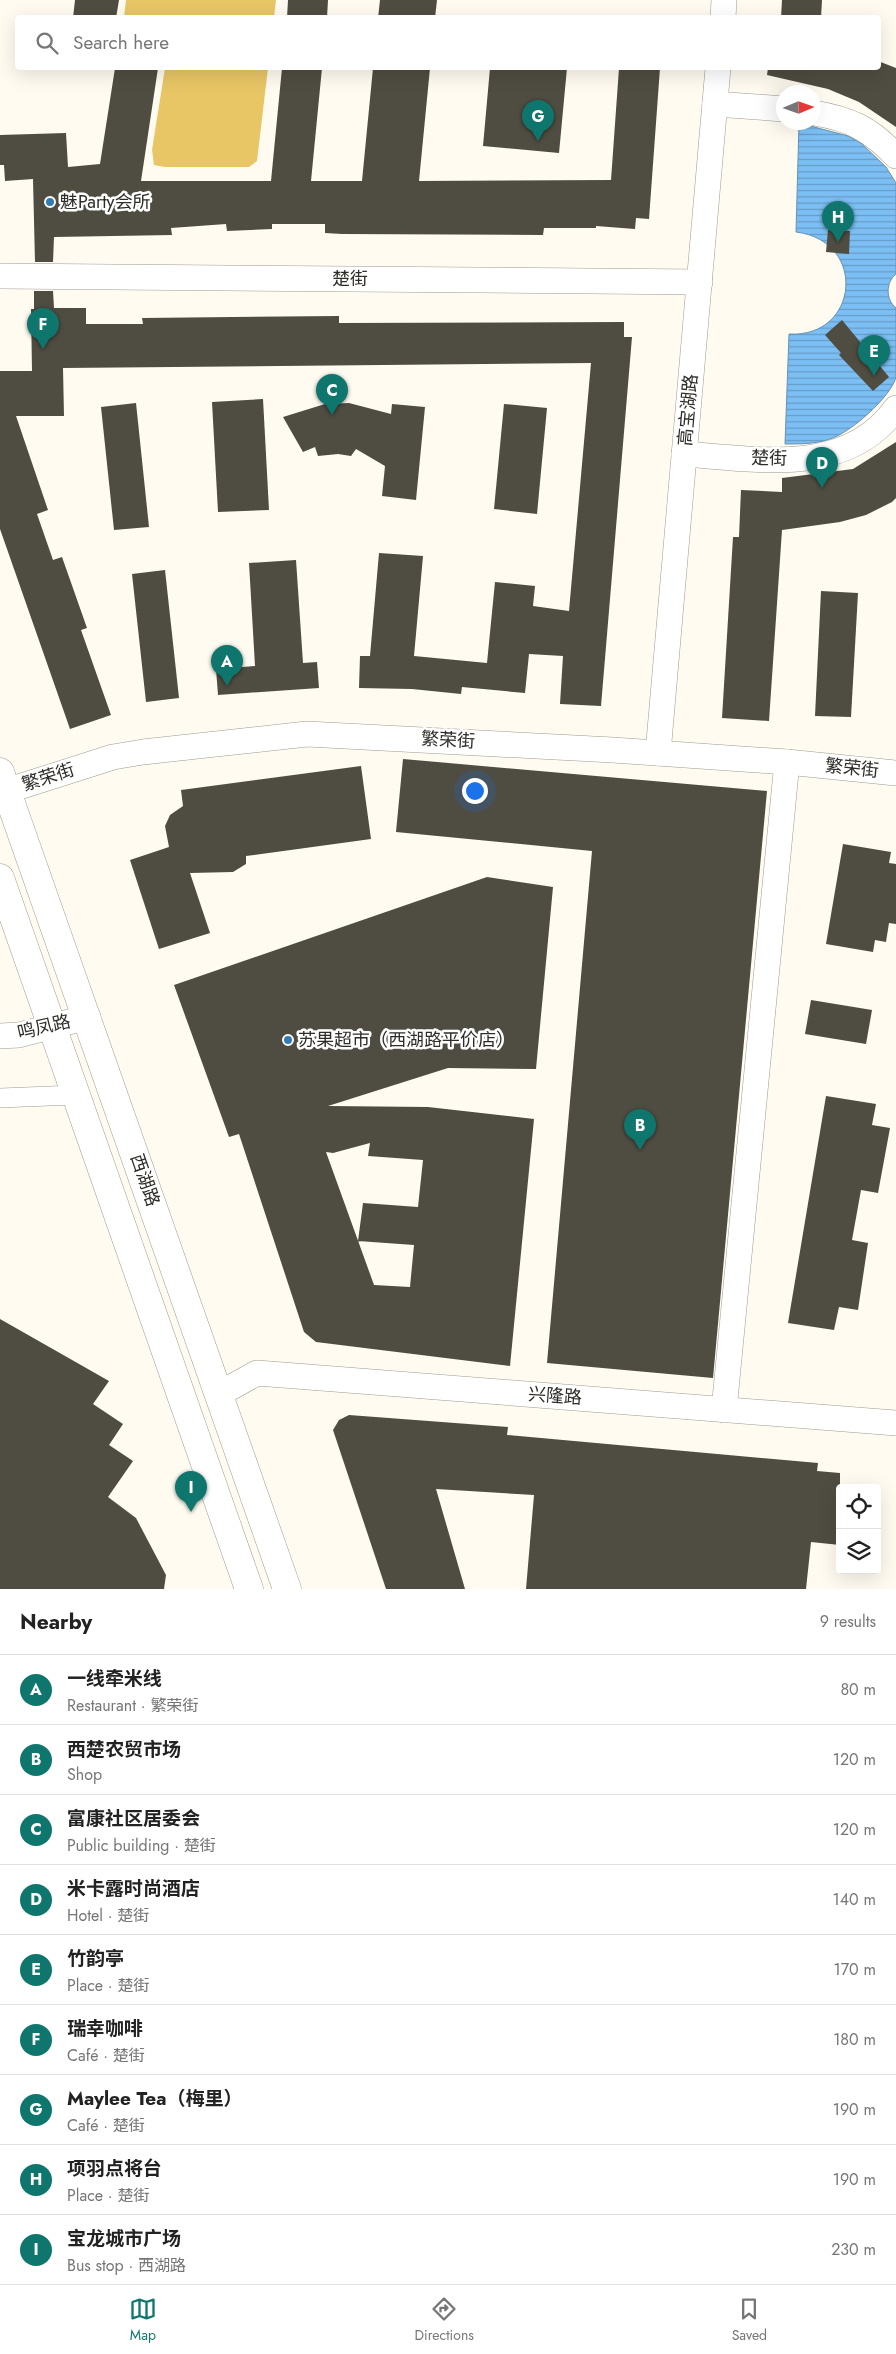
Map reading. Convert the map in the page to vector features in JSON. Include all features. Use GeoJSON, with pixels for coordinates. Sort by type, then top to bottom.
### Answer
{"type":"FeatureCollection","features":[{"type":"Feature","properties":{"kind":"main road","name":"西湖路"},"geometry":{"type":"LineString","coordinates":[[3,781],[88,1017],[287,1589]]}},
{"type":"Feature","properties":{"kind":"main road"},"geometry":{"type":"LineString","coordinates":[[0,878],[50,1026],[249,1589]]}},
{"type":"Feature","properties":{"kind":"street"},"geometry":{"type":"LineString","coordinates":[[723,15],[724,0]]}},
{"type":"Feature","properties":{"kind":"street","name":"高宝湖路"},"geometry":{"type":"LineString","coordinates":[[658,753],[718,70]]}},
{"type":"Feature","properties":{"kind":"street"},"geometry":{"type":"LineString","coordinates":[[715,104],[776,108]]}},
{"type":"Feature","properties":{"kind":"street"},"geometry":{"type":"LineString","coordinates":[[821,114],[838,117],[867,129],[896,156]]}},
{"type":"Feature","properties":{"kind":"street","name":"楚街"},"geometry":{"type":"LineString","coordinates":[[1,276],[700,282]]}},
{"type":"Feature","properties":{"kind":"street","name":"楚街"},"geometry":{"type":"LineString","coordinates":[[684,454],[784,460],[836,454],[874,433],[896,408]]}},
{"type":"Feature","properties":{"kind":"street","name":"繁荣街"},"geometry":{"type":"LineString","coordinates":[[3,781],[143,752],[307,734],[658,753],[787,762],[896,773]]}},
{"type":"Feature","properties":{"kind":"street"},"geometry":{"type":"LineString","coordinates":[[724,1410],[787,762]]}},
{"type":"Feature","properties":{"kind":"street","name":"鸣凤路"},"geometry":{"type":"LineString","coordinates":[[0,1036],[19,1035],[88,1017]]}},
{"type":"Feature","properties":{"kind":"street"},"geometry":{"type":"LineString","coordinates":[[0,1098],[75,1095]]}},
{"type":"Feature","properties":{"kind":"street","name":"兴隆路"},"geometry":{"type":"LineString","coordinates":[[219,1394],[257,1373],[896,1423]]}},
{"type":"Feature","properties":{"kind":"shaded area"},"geometry":{"type":"Polygon","coordinates":[[[126,0],[276,0],[274,15],[124,15],[126,0]]]}},
{"type":"Feature","properties":{"kind":"shaded area"},"geometry":{"type":"Polygon","coordinates":[[[165,70],[268,70],[257,161],[249,167],[165,167],[154,165],[152,150],[165,70]]]}},
{"type":"Feature","properties":{"kind":"water"},"geometry":{"type":"Polygon","coordinates":[[[821,129],[848,136],[861,143],[886,167],[896,183],[896,274],[890,281],[888,291],[890,300],[896,308],[896,377],[893,385],[869,413],[848,430],[819,442],[785,444],[789,334],[812,331],[830,321],[841,306],[846,288],[844,269],[835,252],[819,239],[796,232],[799,130],[821,129]]]}},
{"type":"Feature","properties":{"kind":"building"},"geometry":{"type":"Polygon","coordinates":[[[75,0],[119,0],[116,15],[73,15],[75,0]]]}},
{"type":"Feature","properties":{"kind":"building"},"geometry":{"type":"Polygon","coordinates":[[[288,0],[328,0],[327,15],[287,15],[288,0]]]}},
{"type":"Feature","properties":{"kind":"building"},"geometry":{"type":"Polygon","coordinates":[[[380,0],[437,0],[435,15],[378,15],[380,0]]]}},
{"type":"Feature","properties":{"kind":"building"},"geometry":{"type":"Polygon","coordinates":[[[782,0],[822,0],[821,15],[781,15],[782,0]]]}},
{"type":"Feature","properties":{"kind":"building"},"geometry":{"type":"Polygon","coordinates":[[[881,62],[896,68],[896,127],[859,102],[821,87],[821,85],[811,85],[767,75],[768,70],[881,70],[881,62]]]}},
{"type":"Feature","properties":{"kind":"building"},"geometry":{"type":"Polygon","coordinates":[[[115,70],[158,70],[141,181],[271,181],[282,70],[322,70],[311,181],[362,181],[373,70],[430,70],[419,181],[611,180],[619,70],[660,70],[649,219],[636,218],[635,229],[596,226],[596,228],[544,228],[543,235],[342,234],[325,233],[325,224],[272,224],[272,229],[227,231],[226,224],[171,228],[172,235],[54,237],[53,262],[35,262],[33,179],[5,181],[4,165],[0,165],[0,135],[66,133],[68,167],[100,164],[115,70]]]}},
{"type":"Feature","properties":{"kind":"building"},"geometry":{"type":"Polygon","coordinates":[[[490,70],[567,70],[559,153],[483,146],[490,70]]]}},
{"type":"Feature","properties":{"kind":"building"},"geometry":{"type":"Polygon","coordinates":[[[828,230],[850,231],[849,254],[826,252],[828,230]]]}},
{"type":"Feature","properties":{"kind":"building"},"geometry":{"type":"Polygon","coordinates":[[[34,291],[53,291],[54,308],[86,308],[86,324],[143,324],[142,318],[339,316],[339,323],[624,322],[624,337],[632,337],[601,706],[560,704],[563,656],[529,654],[525,693],[462,687],[461,694],[412,689],[359,688],[360,656],[370,656],[379,553],[423,556],[414,656],[487,663],[495,582],[535,586],[533,606],[569,611],[591,363],[63,368],[64,416],[16,416],[48,510],[37,514],[53,560],[62,557],[87,628],[81,630],[111,715],[70,729],[0,529],[0,371],[32,371],[31,309],[34,309],[34,291]]]}},
{"type":"Feature","properties":{"kind":"building"},"geometry":{"type":"Polygon","coordinates":[[[842,320],[889,377],[873,391],[839,355],[841,353],[825,335],[842,320]]]}},
{"type":"Feature","properties":{"kind":"building"},"geometry":{"type":"Polygon","coordinates":[[[263,399],[269,510],[218,512],[212,402],[263,399]]]}},
{"type":"Feature","properties":{"kind":"building"},"geometry":{"type":"Polygon","coordinates":[[[136,403],[149,527],[114,530],[101,407],[136,403]]]}},
{"type":"Feature","properties":{"kind":"building"},"geometry":{"type":"Polygon","coordinates":[[[349,403],[391,414],[392,404],[425,407],[416,500],[382,496],[385,466],[356,449],[351,456],[338,454],[318,456],[315,447],[303,452],[283,417],[325,404],[349,403]]]}},
{"type":"Feature","properties":{"kind":"building"},"geometry":{"type":"Polygon","coordinates":[[[504,404],[547,408],[537,514],[494,509],[504,404]]]}},
{"type":"Feature","properties":{"kind":"building"},"geometry":{"type":"Polygon","coordinates":[[[896,442],[896,498],[892,502],[866,515],[840,522],[782,530],[769,721],[722,718],[733,537],[739,537],[741,490],[782,492],[782,478],[853,469],[896,442]]]}},
{"type":"Feature","properties":{"kind":"building"},"geometry":{"type":"Polygon","coordinates":[[[296,560],[303,663],[317,662],[319,688],[218,695],[216,669],[255,666],[249,563],[296,560]]]}},
{"type":"Feature","properties":{"kind":"building"},"geometry":{"type":"Polygon","coordinates":[[[165,570],[179,698],[146,702],[132,574],[165,570]]]}},
{"type":"Feature","properties":{"kind":"building"},"geometry":{"type":"Polygon","coordinates":[[[821,591],[858,593],[851,717],[815,716],[821,591]]]}},
{"type":"Feature","properties":{"kind":"building"},"geometry":{"type":"Polygon","coordinates":[[[403,759],[767,791],[713,1378],[547,1363],[592,851],[396,832],[403,759]]]}},
{"type":"Feature","properties":{"kind":"building"},"geometry":{"type":"Polygon","coordinates":[[[361,766],[371,839],[246,856],[246,864],[233,872],[190,873],[210,933],[159,949],[130,860],[169,847],[165,826],[170,815],[183,806],[181,790],[361,766]]]}},
{"type":"Feature","properties":{"kind":"building"},"geometry":{"type":"Polygon","coordinates":[[[843,844],[891,852],[889,863],[896,864],[896,924],[889,923],[886,942],[875,940],[873,952],[826,944],[843,844]]]}},
{"type":"Feature","properties":{"kind":"building"},"geometry":{"type":"Polygon","coordinates":[[[487,877],[553,887],[536,1069],[448,1068],[328,1106],[428,1107],[534,1119],[510,1366],[316,1342],[304,1332],[239,1134],[229,1137],[174,985],[487,877]],[[370,1143],[333,1153],[326,1152],[358,1241],[363,1203],[418,1207],[423,1160],[368,1156],[370,1143]],[[358,1241],[374,1285],[410,1287],[414,1245],[358,1241]]]}},
{"type":"Feature","properties":{"kind":"building"},"geometry":{"type":"Polygon","coordinates":[[[811,1000],[872,1010],[866,1044],[805,1034],[811,1000]]]}},
{"type":"Feature","properties":{"kind":"building"},"geometry":{"type":"Polygon","coordinates":[[[826,1096],[876,1104],[872,1125],[890,1128],[878,1193],[861,1190],[852,1240],[868,1243],[858,1310],[839,1307],[834,1330],[788,1323],[826,1096]]]}},
{"type":"Feature","properties":{"kind":"building"},"geometry":{"type":"Polygon","coordinates":[[[0,1319],[109,1381],[93,1404],[123,1424],[109,1445],[133,1461],[108,1497],[136,1518],[166,1575],[164,1589],[0,1589],[0,1319]]]}},
{"type":"Feature","properties":{"kind":"building"},"geometry":{"type":"Polygon","coordinates":[[[349,1415],[508,1427],[507,1435],[818,1463],[817,1471],[840,1473],[840,1484],[836,1484],[836,1545],[811,1542],[806,1589],[526,1589],[534,1495],[436,1489],[465,1589],[386,1589],[333,1430],[339,1420],[349,1415]]]}},
{"type":"Feature","properties":{"kind":"place","name":"Maylee Tea（梅里）"},"geometry":{"type":"Point","coordinates":[538,141]}},
{"type":"Feature","properties":{"kind":"place","name":"魅Party会所"},"geometry":{"type":"Point","coordinates":[50,202]}},
{"type":"Feature","properties":{"kind":"place","name":"项羽点将台"},"geometry":{"type":"Point","coordinates":[838,242]}},
{"type":"Feature","properties":{"kind":"place","name":"瑞幸咖啡"},"geometry":{"type":"Point","coordinates":[43,349]}},
{"type":"Feature","properties":{"kind":"place","name":"竹韵亭"},"geometry":{"type":"Point","coordinates":[874,376]}},
{"type":"Feature","properties":{"kind":"place","name":"富康社区居委会"},"geometry":{"type":"Point","coordinates":[332,415]}},
{"type":"Feature","properties":{"kind":"place","name":"米卡露时尚酒店"},"geometry":{"type":"Point","coordinates":[822,488]}},
{"type":"Feature","properties":{"kind":"place","name":"一线牵米线"},"geometry":{"type":"Point","coordinates":[227,686]}},
{"type":"Feature","properties":{"kind":"place","name":"苏果超市（西湖路平价店）"},"geometry":{"type":"Point","coordinates":[288,1040]}},
{"type":"Feature","properties":{"kind":"place","name":"西楚农贸市场"},"geometry":{"type":"Point","coordinates":[640,1150]}},
{"type":"Feature","properties":{"kind":"place","name":"宝龙城市广场"},"geometry":{"type":"Point","coordinates":[191,1512]}}]}
